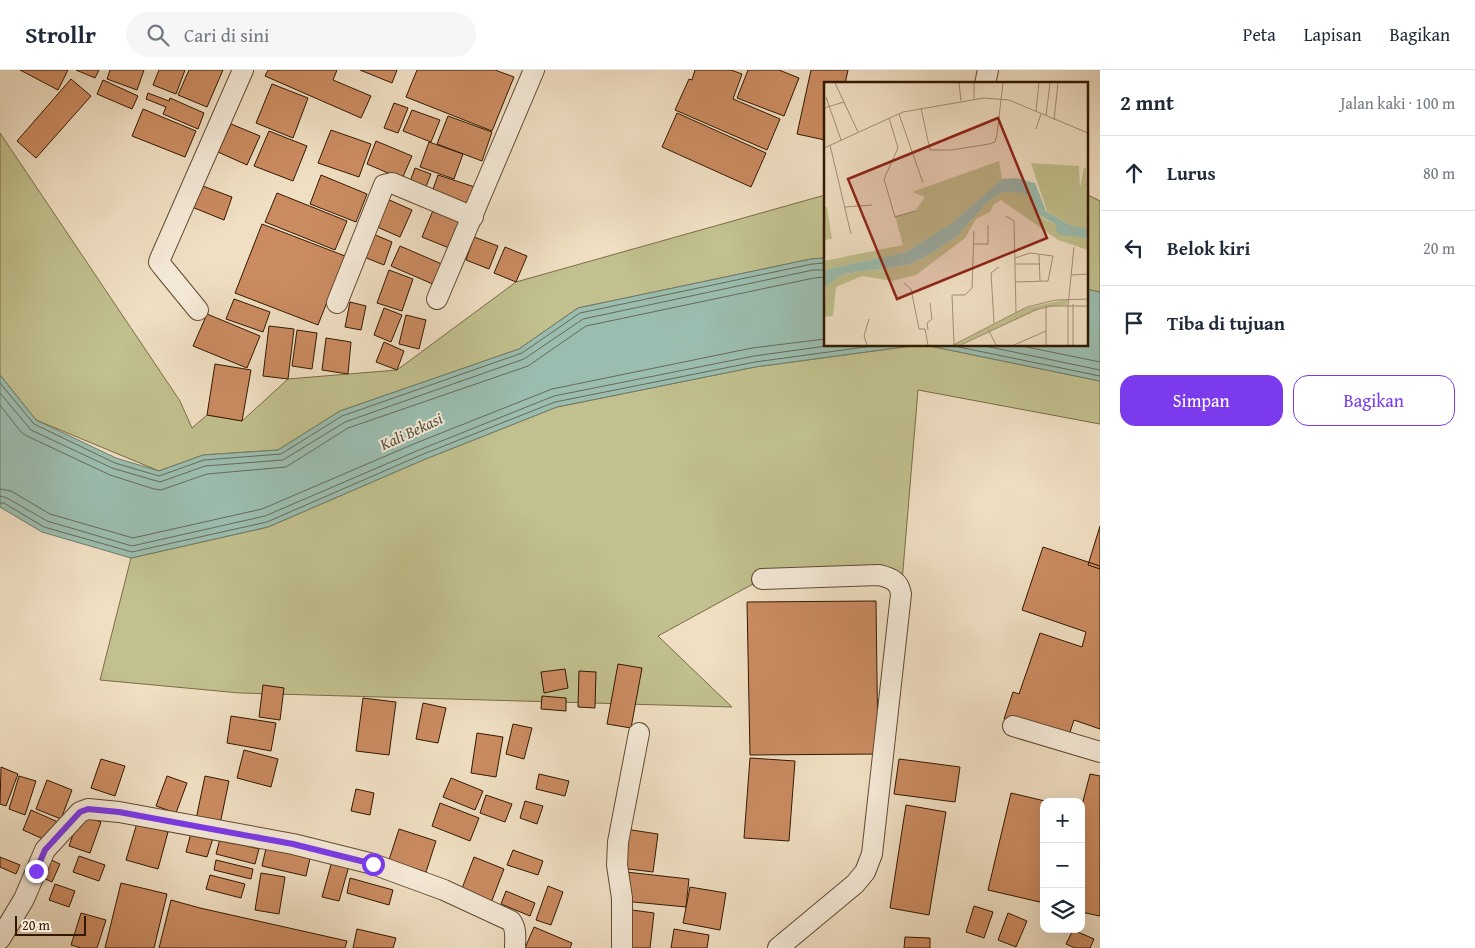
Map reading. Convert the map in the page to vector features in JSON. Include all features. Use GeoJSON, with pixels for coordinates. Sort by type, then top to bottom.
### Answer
{"type":"FeatureCollection","features":[{"type":"Feature","properties":{"kind":"street"},"geometry":{"type":"LineString","coordinates":[[198,310],[159,262],[243,70]]}},
{"type":"Feature","properties":{"kind":"street"},"geometry":{"type":"LineString","coordinates":[[437,299],[534,70]]}},
{"type":"Feature","properties":{"kind":"street"},"geometry":{"type":"LineString","coordinates":[[338,303],[384,186],[392,183],[473,217]]}},
{"type":"Feature","properties":{"kind":"street"},"geometry":{"type":"LineString","coordinates":[[762,579],[879,575],[896,582],[901,594],[872,854],[865,872],[855,884],[778,948]]}},
{"type":"Feature","properties":{"kind":"street"},"geometry":{"type":"LineString","coordinates":[[1013,726],[1100,752]]}},
{"type":"Feature","properties":{"kind":"street"},"geometry":{"type":"LineString","coordinates":[[622,948],[622,898],[617,865],[618,842],[639,733]]}},
{"type":"Feature","properties":{"kind":"street"},"geometry":{"type":"LineString","coordinates":[[0,939],[24,899],[45,850],[80,812],[88,809],[119,812],[293,844],[373,864],[444,890],[511,921],[516,935],[515,948]]}},
{"type":"Feature","properties":{"kind":"shaded area"},"geometry":{"type":"Polygon","coordinates":[[[0,133],[180,401],[192,428],[207,415],[242,421],[288,379],[397,370],[516,282],[824,195],[824,258],[811,259],[578,308],[519,349],[340,411],[278,450],[203,455],[159,471],[36,420],[0,375],[0,133]]]}},
{"type":"Feature","properties":{"kind":"shaded area"},"geometry":{"type":"Polygon","coordinates":[[[1088,195],[1100,201],[1100,292],[1088,289],[1088,195]]]}},
{"type":"Feature","properties":{"kind":"shaded area"},"geometry":{"type":"Polygon","coordinates":[[[911,346],[930,346],[1100,381],[1100,424],[918,390],[901,594],[896,582],[762,579],[658,636],[732,707],[240,693],[100,680],[131,558],[268,527],[423,460],[557,407],[755,367],[911,346]]]}},
{"type":"Feature","properties":{"kind":"water","name":"Kali Bekasi"},"geometry":{"type":"Polygon","coordinates":[[[824,258],[824,346],[911,346],[755,367],[557,407],[423,460],[268,527],[131,558],[42,532],[0,507],[0,375],[36,420],[116,458],[159,471],[203,455],[278,450],[340,411],[519,349],[578,308],[811,259],[824,258]]]}},
{"type":"Feature","properties":{"kind":"water"},"geometry":{"type":"Polygon","coordinates":[[[1088,289],[1100,292],[1100,381],[930,346],[1088,346],[1088,289]]]}},
{"type":"Feature","properties":{"kind":"building"},"geometry":{"type":"Polygon","coordinates":[[[20,70],[68,70],[58,90],[20,70]]]}},
{"type":"Feature","properties":{"kind":"building"},"geometry":{"type":"Polygon","coordinates":[[[76,70],[99,70],[95,78],[76,70]]]}},
{"type":"Feature","properties":{"kind":"building"},"geometry":{"type":"Polygon","coordinates":[[[110,70],[144,70],[137,90],[107,79],[110,70]]]}},
{"type":"Feature","properties":{"kind":"building"},"geometry":{"type":"Polygon","coordinates":[[[159,70],[185,70],[176,94],[153,85],[159,70]]]}},
{"type":"Feature","properties":{"kind":"building"},"geometry":{"type":"Polygon","coordinates":[[[189,70],[223,70],[207,107],[178,95],[189,70]]]}},
{"type":"Feature","properties":{"kind":"building"},"geometry":{"type":"Polygon","coordinates":[[[268,70],[337,70],[333,80],[371,96],[361,118],[265,76],[268,70]]]}},
{"type":"Feature","properties":{"kind":"building"},"geometry":{"type":"Polygon","coordinates":[[[360,70],[397,70],[392,83],[360,70]]]}},
{"type":"Feature","properties":{"kind":"building"},"geometry":{"type":"Polygon","coordinates":[[[417,70],[495,70],[514,77],[492,131],[406,97],[417,70]]]}},
{"type":"Feature","properties":{"kind":"building"},"geometry":{"type":"Polygon","coordinates":[[[695,70],[731,70],[742,74],[733,99],[780,119],[767,150],[675,110],[689,79],[692,80],[695,70]]]}},
{"type":"Feature","properties":{"kind":"building"},"geometry":{"type":"Polygon","coordinates":[[[748,70],[779,70],[799,78],[784,116],[737,98],[748,70]]]}},
{"type":"Feature","properties":{"kind":"building"},"geometry":{"type":"Polygon","coordinates":[[[811,70],[848,70],[845,82],[824,82],[824,140],[797,134],[811,70]]]}},
{"type":"Feature","properties":{"kind":"building"},"geometry":{"type":"Polygon","coordinates":[[[71,79],[91,96],[36,158],[17,141],[71,79]]]}},
{"type":"Feature","properties":{"kind":"building"},"geometry":{"type":"Polygon","coordinates":[[[103,80],[138,96],[132,109],[97,94],[103,80]]]}},
{"type":"Feature","properties":{"kind":"building"},"geometry":{"type":"Polygon","coordinates":[[[272,84],[308,98],[293,138],[256,123],[272,84]]]}},
{"type":"Feature","properties":{"kind":"building"},"geometry":{"type":"Polygon","coordinates":[[[148,93],[169,101],[170,98],[204,113],[198,129],[163,114],[166,107],[146,99],[148,93]]]}},
{"type":"Feature","properties":{"kind":"building"},"geometry":{"type":"Polygon","coordinates":[[[394,103],[408,108],[398,133],[384,128],[394,103]]]}},
{"type":"Feature","properties":{"kind":"building"},"geometry":{"type":"Polygon","coordinates":[[[143,109],[196,131],[185,157],[132,136],[143,109]]]}},
{"type":"Feature","properties":{"kind":"building"},"geometry":{"type":"Polygon","coordinates":[[[412,110],[440,120],[431,142],[403,131],[412,110]]]}},
{"type":"Feature","properties":{"kind":"building"},"geometry":{"type":"Polygon","coordinates":[[[677,113],[766,153],[751,187],[662,147],[677,113]]]}},
{"type":"Feature","properties":{"kind":"building"},"geometry":{"type":"Polygon","coordinates":[[[448,116],[492,132],[482,161],[437,144],[448,116]]]}},
{"type":"Feature","properties":{"kind":"building"},"geometry":{"type":"Polygon","coordinates":[[[231,124],[260,136],[247,165],[218,152],[231,124]]]}},
{"type":"Feature","properties":{"kind":"building"},"geometry":{"type":"Polygon","coordinates":[[[331,130],[371,144],[359,177],[318,163],[331,130]]]}},
{"type":"Feature","properties":{"kind":"building"},"geometry":{"type":"Polygon","coordinates":[[[269,131],[307,146],[293,181],[254,166],[269,131]]]}},
{"type":"Feature","properties":{"kind":"building"},"geometry":{"type":"Polygon","coordinates":[[[376,141],[412,156],[402,179],[367,164],[376,141]]]}},
{"type":"Feature","properties":{"kind":"building"},"geometry":{"type":"Polygon","coordinates":[[[429,142],[463,154],[454,179],[420,167],[429,142]]]}},
{"type":"Feature","properties":{"kind":"building"},"geometry":{"type":"Polygon","coordinates":[[[415,168],[431,174],[423,194],[408,187],[415,168]]]}},
{"type":"Feature","properties":{"kind":"building"},"geometry":{"type":"Polygon","coordinates":[[[321,175],[367,194],[356,222],[310,204],[321,175]]]}},
{"type":"Feature","properties":{"kind":"building"},"geometry":{"type":"Polygon","coordinates":[[[438,175],[478,188],[470,211],[430,198],[438,175]]]}},
{"type":"Feature","properties":{"kind":"building"},"geometry":{"type":"Polygon","coordinates":[[[200,185],[232,197],[224,220],[192,207],[200,185]]]}},
{"type":"Feature","properties":{"kind":"building"},"geometry":{"type":"Polygon","coordinates":[[[277,193],[347,221],[335,250],[265,222],[277,193]]]}},
{"type":"Feature","properties":{"kind":"building"},"geometry":{"type":"Polygon","coordinates":[[[387,199],[412,210],[400,237],[375,226],[387,199]]]}},
{"type":"Feature","properties":{"kind":"building"},"geometry":{"type":"Polygon","coordinates":[[[434,208],[466,220],[454,250],[422,237],[434,208]]]}},
{"type":"Feature","properties":{"kind":"building"},"geometry":{"type":"Polygon","coordinates":[[[262,224],[345,256],[318,325],[235,293],[262,224]]]}},
{"type":"Feature","properties":{"kind":"building"},"geometry":{"type":"Polygon","coordinates":[[[373,234],[392,242],[384,265],[364,257],[373,234]]]}},
{"type":"Feature","properties":{"kind":"building"},"geometry":{"type":"Polygon","coordinates":[[[474,237],[498,246],[489,269],[466,260],[474,237]]]}},
{"type":"Feature","properties":{"kind":"building"},"geometry":{"type":"Polygon","coordinates":[[[400,246],[444,265],[435,285],[391,266],[400,246]]]}},
{"type":"Feature","properties":{"kind":"building"},"geometry":{"type":"Polygon","coordinates":[[[505,247],[527,256],[516,282],[494,273],[505,247]]]}},
{"type":"Feature","properties":{"kind":"building"},"geometry":{"type":"Polygon","coordinates":[[[389,270],[413,279],[402,311],[377,303],[389,270]]]}},
{"type":"Feature","properties":{"kind":"building"},"geometry":{"type":"Polygon","coordinates":[[[234,299],[270,312],[263,332],[226,319],[234,299]]]}},
{"type":"Feature","properties":{"kind":"building"},"geometry":{"type":"Polygon","coordinates":[[[350,302],[366,306],[361,330],[345,327],[350,302]]]}},
{"type":"Feature","properties":{"kind":"building"},"geometry":{"type":"Polygon","coordinates":[[[384,308],[402,315],[391,342],[374,335],[384,308]]]}},
{"type":"Feature","properties":{"kind":"building"},"geometry":{"type":"Polygon","coordinates":[[[207,314],[260,336],[247,368],[193,346],[207,314]]]}},
{"type":"Feature","properties":{"kind":"building"},"geometry":{"type":"Polygon","coordinates":[[[406,315],[426,320],[419,349],[399,344],[406,315]]]}},
{"type":"Feature","properties":{"kind":"building"},"geometry":{"type":"Polygon","coordinates":[[[269,326],[294,329],[288,379],[263,376],[269,326]]]}},
{"type":"Feature","properties":{"kind":"building"},"geometry":{"type":"Polygon","coordinates":[[[297,330],[317,333],[312,369],[292,366],[297,330]]]}},
{"type":"Feature","properties":{"kind":"building"},"geometry":{"type":"Polygon","coordinates":[[[326,338],[351,342],[348,374],[322,370],[326,338]]]}},
{"type":"Feature","properties":{"kind":"building"},"geometry":{"type":"Polygon","coordinates":[[[384,342],[404,351],[397,370],[376,362],[384,342]]]}},
{"type":"Feature","properties":{"kind":"building"},"geometry":{"type":"Polygon","coordinates":[[[215,364],[251,370],[242,421],[207,415],[215,364]]]}},
{"type":"Feature","properties":{"kind":"building"},"geometry":{"type":"Polygon","coordinates":[[[1100,526],[1100,569],[1088,565],[1100,526]]]}},
{"type":"Feature","properties":{"kind":"building"},"geometry":{"type":"Polygon","coordinates":[[[1043,547],[1100,566],[1100,729],[1074,720],[1067,741],[1004,719],[1013,692],[1019,694],[1040,633],[1082,647],[1086,632],[1022,610],[1043,547]]]}},
{"type":"Feature","properties":{"kind":"building"},"geometry":{"type":"Polygon","coordinates":[[[876,601],[878,754],[750,755],[747,602],[876,601]]]}},
{"type":"Feature","properties":{"kind":"building"},"geometry":{"type":"Polygon","coordinates":[[[618,664],[642,668],[631,728],[607,724],[618,664]]]}},
{"type":"Feature","properties":{"kind":"building"},"geometry":{"type":"Polygon","coordinates":[[[565,669],[568,688],[544,693],[541,672],[565,669]]]}},
{"type":"Feature","properties":{"kind":"building"},"geometry":{"type":"Polygon","coordinates":[[[579,671],[596,672],[595,708],[578,707],[579,671]]]}},
{"type":"Feature","properties":{"kind":"building"},"geometry":{"type":"Polygon","coordinates":[[[263,685],[284,688],[280,720],[259,717],[263,685]]]}},
{"type":"Feature","properties":{"kind":"building"},"geometry":{"type":"Polygon","coordinates":[[[542,696],[566,698],[566,711],[541,709],[542,696]]]}},
{"type":"Feature","properties":{"kind":"building"},"geometry":{"type":"Polygon","coordinates":[[[363,698],[396,702],[389,755],[356,751],[363,698]]]}},
{"type":"Feature","properties":{"kind":"building"},"geometry":{"type":"Polygon","coordinates":[[[423,703],[446,708],[438,743],[416,739],[423,703]]]}},
{"type":"Feature","properties":{"kind":"building"},"geometry":{"type":"Polygon","coordinates":[[[231,716],[276,723],[271,751],[227,743],[231,716]]]}},
{"type":"Feature","properties":{"kind":"building"},"geometry":{"type":"Polygon","coordinates":[[[513,724],[532,728],[524,759],[506,754],[513,724]]]}},
{"type":"Feature","properties":{"kind":"building"},"geometry":{"type":"Polygon","coordinates":[[[477,733],[503,737],[496,777],[471,773],[477,733]]]}},
{"type":"Feature","properties":{"kind":"building"},"geometry":{"type":"Polygon","coordinates":[[[244,750],[278,759],[271,787],[237,778],[244,750]]]}},
{"type":"Feature","properties":{"kind":"building"},"geometry":{"type":"Polygon","coordinates":[[[750,758],[795,761],[789,841],[744,838],[750,758]]]}},
{"type":"Feature","properties":{"kind":"building"},"geometry":{"type":"Polygon","coordinates":[[[101,759],[125,766],[115,796],[91,788],[101,759]]]}},
{"type":"Feature","properties":{"kind":"building"},"geometry":{"type":"Polygon","coordinates":[[[899,759],[960,767],[955,802],[894,794],[899,759]]]}},
{"type":"Feature","properties":{"kind":"building"},"geometry":{"type":"Polygon","coordinates":[[[1,767],[18,774],[6,806],[0,804],[1,767]]]}},
{"type":"Feature","properties":{"kind":"building"},"geometry":{"type":"Polygon","coordinates":[[[539,774],[569,781],[565,796],[536,789],[539,774]]]}},
{"type":"Feature","properties":{"kind":"building"},"geometry":{"type":"Polygon","coordinates":[[[1090,774],[1100,776],[1100,916],[1085,913],[1084,798],[1090,774]]]}},
{"type":"Feature","properties":{"kind":"building"},"geometry":{"type":"Polygon","coordinates":[[[19,776],[36,781],[25,815],[9,809],[19,776]]]}},
{"type":"Feature","properties":{"kind":"building"},"geometry":{"type":"Polygon","coordinates":[[[167,776],[187,783],[176,813],[156,806],[167,776]]]}},
{"type":"Feature","properties":{"kind":"building"},"geometry":{"type":"Polygon","coordinates":[[[205,776],[229,781],[219,829],[195,824],[205,776]]]}},
{"type":"Feature","properties":{"kind":"building"},"geometry":{"type":"Polygon","coordinates":[[[451,778],[483,791],[475,810],[443,797],[451,778]]]}},
{"type":"Feature","properties":{"kind":"building"},"geometry":{"type":"Polygon","coordinates":[[[47,780],[72,790],[61,819],[36,809],[47,780]]]}},
{"type":"Feature","properties":{"kind":"building"},"geometry":{"type":"Polygon","coordinates":[[[356,789],[374,793],[370,815],[351,811],[356,789]]]}},
{"type":"Feature","properties":{"kind":"building"},"geometry":{"type":"Polygon","coordinates":[[[1011,793],[1040,800],[1040,902],[988,890],[1011,793]]]}},
{"type":"Feature","properties":{"kind":"building"},"geometry":{"type":"Polygon","coordinates":[[[486,795],[512,804],[505,822],[480,813],[486,795]]]}},
{"type":"Feature","properties":{"kind":"building"},"geometry":{"type":"Polygon","coordinates":[[[525,801],[543,806],[537,824],[520,818],[525,801]]]}},
{"type":"Feature","properties":{"kind":"building"},"geometry":{"type":"Polygon","coordinates":[[[440,803],[479,818],[470,841],[432,826],[440,803]]]}},
{"type":"Feature","properties":{"kind":"building"},"geometry":{"type":"Polygon","coordinates":[[[906,805],[946,812],[929,915],[890,908],[906,805]]]}},
{"type":"Feature","properties":{"kind":"building"},"geometry":{"type":"Polygon","coordinates":[[[31,810],[58,822],[50,842],[23,830],[31,810]]]}},
{"type":"Feature","properties":{"kind":"building"},"geometry":{"type":"Polygon","coordinates":[[[80,815],[101,822],[90,853],[69,846],[80,815]]]}},
{"type":"Feature","properties":{"kind":"building"},"geometry":{"type":"Polygon","coordinates":[[[137,823],[168,832],[158,869],[126,860],[137,823]]]}},
{"type":"Feature","properties":{"kind":"building"},"geometry":{"type":"Polygon","coordinates":[[[192,829],[214,835],[207,857],[186,852],[192,829]]]}},
{"type":"Feature","properties":{"kind":"building"},"geometry":{"type":"Polygon","coordinates":[[[399,829],[436,841],[426,872],[389,860],[399,829]]]}},
{"type":"Feature","properties":{"kind":"building"},"geometry":{"type":"Polygon","coordinates":[[[625,829],[658,834],[653,872],[620,868],[625,829]]]}},
{"type":"Feature","properties":{"kind":"building"},"geometry":{"type":"Polygon","coordinates":[[[220,839],[259,849],[255,864],[216,854],[220,839]]]}},
{"type":"Feature","properties":{"kind":"building"},"geometry":{"type":"Polygon","coordinates":[[[267,844],[311,854],[306,876],[262,866],[267,844]]]}},
{"type":"Feature","properties":{"kind":"building"},"geometry":{"type":"Polygon","coordinates":[[[513,850],[543,861],[538,875],[507,865],[513,850]]]}},
{"type":"Feature","properties":{"kind":"building"},"geometry":{"type":"Polygon","coordinates":[[[79,856],[105,865],[99,881],[73,872],[79,856]]]}},
{"type":"Feature","properties":{"kind":"building"},"geometry":{"type":"Polygon","coordinates":[[[0,857],[20,865],[16,874],[0,867],[0,857]]]}},
{"type":"Feature","properties":{"kind":"building"},"geometry":{"type":"Polygon","coordinates":[[[45,857],[60,864],[52,882],[37,875],[45,857]]]}},
{"type":"Feature","properties":{"kind":"building"},"geometry":{"type":"Polygon","coordinates":[[[474,857],[504,869],[491,903],[461,891],[474,857]]]}},
{"type":"Feature","properties":{"kind":"building"},"geometry":{"type":"Polygon","coordinates":[[[216,860],[253,869],[251,879],[214,870],[216,860]]]}},
{"type":"Feature","properties":{"kind":"building"},"geometry":{"type":"Polygon","coordinates":[[[332,861],[349,866],[339,901],[322,897],[332,861]]]}},
{"type":"Feature","properties":{"kind":"building"},"geometry":{"type":"Polygon","coordinates":[[[626,872],[689,879],[686,907],[623,901],[626,872]]]}},
{"type":"Feature","properties":{"kind":"building"},"geometry":{"type":"Polygon","coordinates":[[[261,873],[285,877],[279,914],[255,910],[261,873]]]}},
{"type":"Feature","properties":{"kind":"building"},"geometry":{"type":"Polygon","coordinates":[[[210,875],[245,884],[241,898],[206,889],[210,875]]]}},
{"type":"Feature","properties":{"kind":"building"},"geometry":{"type":"Polygon","coordinates":[[[350,878],[393,890],[389,905],[347,893],[350,878]]]}},
{"type":"Feature","properties":{"kind":"building"},"geometry":{"type":"Polygon","coordinates":[[[121,883],[167,894],[154,948],[105,948],[121,883]]]}},
{"type":"Feature","properties":{"kind":"building"},"geometry":{"type":"Polygon","coordinates":[[[55,884],[75,891],[69,907],[49,900],[55,884]]]}},
{"type":"Feature","properties":{"kind":"building"},"geometry":{"type":"Polygon","coordinates":[[[548,886],[563,892],[551,925],[536,920],[548,886]]]}},
{"type":"Feature","properties":{"kind":"building"},"geometry":{"type":"Polygon","coordinates":[[[690,887],[726,893],[720,930],[683,923],[690,887]]]}},
{"type":"Feature","properties":{"kind":"building"},"geometry":{"type":"Polygon","coordinates":[[[506,891],[535,903],[530,916],[501,904],[506,891]]]}},
{"type":"Feature","properties":{"kind":"building"},"geometry":{"type":"Polygon","coordinates":[[[171,900],[347,941],[345,948],[159,948],[171,900]]]}},
{"type":"Feature","properties":{"kind":"building"},"geometry":{"type":"Polygon","coordinates":[[[974,906],[993,912],[984,938],[966,932],[974,906]]]}},
{"type":"Feature","properties":{"kind":"building"},"geometry":{"type":"Polygon","coordinates":[[[632,910],[654,913],[650,948],[627,948],[632,910]]]}},
{"type":"Feature","properties":{"kind":"building"},"geometry":{"type":"Polygon","coordinates":[[[81,913],[106,920],[97,948],[81,948],[71,945],[81,913]]]}},
{"type":"Feature","properties":{"kind":"building"},"geometry":{"type":"Polygon","coordinates":[[[1008,913],[1027,921],[1016,947],[998,940],[1008,913]]]}},
{"type":"Feature","properties":{"kind":"building"},"geometry":{"type":"Polygon","coordinates":[[[534,927],[572,943],[570,948],[525,948],[534,927]]]}},
{"type":"Feature","properties":{"kind":"building"},"geometry":{"type":"Polygon","coordinates":[[[357,929],[396,938],[393,948],[353,948],[357,929]]]}},
{"type":"Feature","properties":{"kind":"building"},"geometry":{"type":"Polygon","coordinates":[[[674,929],[709,935],[707,948],[671,948],[674,929]]]}},
{"type":"Feature","properties":{"kind":"building"},"geometry":{"type":"Polygon","coordinates":[[[1072,933],[1080,933],[1094,939],[1090,948],[1075,948],[1066,944],[1072,933]]]}},
{"type":"Feature","properties":{"kind":"building"},"geometry":{"type":"Polygon","coordinates":[[[905,937],[930,938],[930,948],[904,948],[905,937]]]}},
{"type":"Feature","properties":{"kind":"route"},"geometry":{"type":"LineString","coordinates":[[36,871],[45,850],[80,812],[88,809],[119,812],[293,844],[373,864]]}}]}
